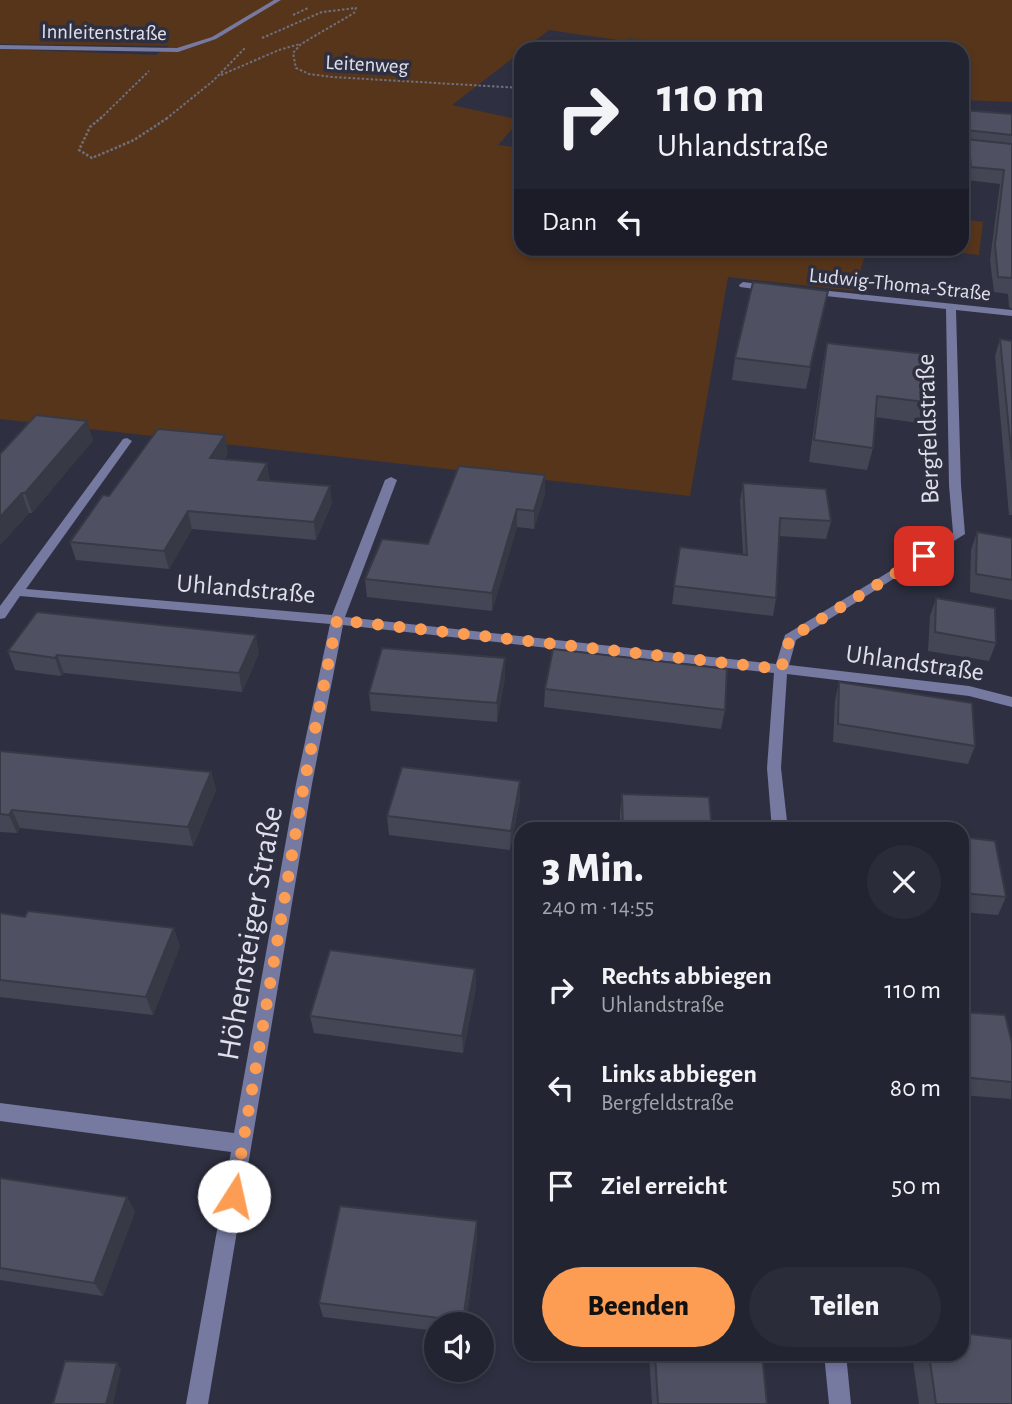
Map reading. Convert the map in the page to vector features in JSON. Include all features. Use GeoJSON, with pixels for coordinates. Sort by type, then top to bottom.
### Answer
{"type":"FeatureCollection","features":[{"type":"Feature","properties":{"kind":"street","name":"Innleitenstraße"},"geometry":{"type":"LineString","coordinates":[[0,47],[167,52],[214,38],[278,0]]}},
{"type":"Feature","properties":{"kind":"street","name":"Ludwig-Thoma-Straße"},"geometry":{"type":"LineString","coordinates":[[743,285],[785,289]]}},
{"type":"Feature","properties":{"kind":"street","name":"Ludwig-Thoma-Straße"},"geometry":{"type":"LineString","coordinates":[[798,291],[1012,313]]}},
{"type":"Feature","properties":{"kind":"street","name":"Bergfeldstraße"},"geometry":{"type":"LineString","coordinates":[[779,822],[774,768],[781,669],[790,638],[959,534],[955,485],[951,308]]}},
{"type":"Feature","properties":{"kind":"street"},"geometry":{"type":"LineString","coordinates":[[0,615],[127,441]]}},
{"type":"Feature","properties":{"kind":"street","name":"Höhensteiger Straße"},"geometry":{"type":"LineString","coordinates":[[197,1404],[304,784],[337,620],[391,480]]}},
{"type":"Feature","properties":{"kind":"street","name":"Uhlandstraße"},"geometry":{"type":"LineString","coordinates":[[17,592],[337,620],[781,669],[969,691],[1012,702]]}},
{"type":"Feature","properties":{"kind":"street"},"geometry":{"type":"LineString","coordinates":[[0,1112],[243,1144]]}},
{"type":"Feature","properties":{"kind":"street"},"geometry":{"type":"LineString","coordinates":[[836,1361],[840,1404]]}},
{"type":"Feature","properties":{"kind":"path","name":"Leitenweg"},"geometry":{"type":"LineString","coordinates":[[258,40],[341,7],[356,8],[354,13],[301,44],[293,53],[296,68],[309,74],[514,87]]}},
{"type":"Feature","properties":{"kind":"path"},"geometry":{"type":"LineString","coordinates":[[167,52],[122,100],[90,127],[79,150],[83,154],[92,158],[111,152],[153,126],[220,75],[247,44]]}},
{"type":"Feature","properties":{"kind":"path"},"geometry":{"type":"LineString","coordinates":[[220,75],[234,72],[265,53],[301,44]]}},
{"type":"Feature","properties":{"kind":"shaded area"},"geometry":{"type":"Polygon","coordinates":[[[0,0],[1012,0],[1012,102],[969,100],[969,42],[631,42],[549,30],[533,42],[514,42],[514,57],[452,105],[514,119],[514,127],[498,145],[514,147],[514,256],[865,256],[854,291],[728,277],[690,496],[0,419],[0,49],[156,55],[169,46],[0,44],[0,0]]]}},
{"type":"Feature","properties":{"kind":"shaded area"},"geometry":{"type":"Polygon","coordinates":[[[969,220],[983,222],[979,255],[969,254],[969,220]]]}},
{"type":"Feature","properties":{"kind":"building"},"geometry":{"type":"Polygon","coordinates":[[[630,39],[653,42],[627,42],[630,39]]]}},
{"type":"Feature","properties":{"kind":"building"},"geometry":{"type":"Polygon","coordinates":[[[969,111],[1012,114],[1012,135],[969,130],[969,111]]]}},
{"type":"Feature","properties":{"kind":"building"},"geometry":{"type":"Polygon","coordinates":[[[969,139],[1012,144],[1012,278],[998,277],[995,245],[1004,170],[971,167],[969,139]]]}},
{"type":"Feature","properties":{"kind":"building"},"geometry":{"type":"Polygon","coordinates":[[[753,282],[828,291],[810,367],[735,358],[753,282]]]}},
{"type":"Feature","properties":{"kind":"building"},"geometry":{"type":"Polygon","coordinates":[[[1000,339],[1012,341],[1012,460],[1000,339]]]}},
{"type":"Feature","properties":{"kind":"building"},"geometry":{"type":"Polygon","coordinates":[[[827,343],[925,354],[925,402],[877,396],[873,448],[814,440],[827,343]]]}},
{"type":"Feature","properties":{"kind":"building"},"geometry":{"type":"Polygon","coordinates":[[[36,415],[87,421],[25,493],[0,517],[0,454],[36,415]]]}},
{"type":"Feature","properties":{"kind":"building"},"geometry":{"type":"Polygon","coordinates":[[[158,429],[225,435],[210,458],[267,463],[258,480],[330,486],[314,522],[188,511],[164,551],[70,542],[103,495],[109,496],[158,429]]]}},
{"type":"Feature","properties":{"kind":"building"},"geometry":{"type":"Polygon","coordinates":[[[459,466],[545,475],[534,511],[517,509],[492,593],[365,579],[382,539],[428,544],[459,466]]]}},
{"type":"Feature","properties":{"kind":"building"},"geometry":{"type":"Polygon","coordinates":[[[743,483],[826,489],[831,521],[780,518],[776,598],[674,586],[680,547],[747,555],[743,483]]]}},
{"type":"Feature","properties":{"kind":"building"},"geometry":{"type":"Polygon","coordinates":[[[977,532],[1012,538],[1012,580],[976,574],[977,532]]]}},
{"type":"Feature","properties":{"kind":"building"},"geometry":{"type":"Polygon","coordinates":[[[936,598],[995,608],[996,643],[935,632],[936,598]]]}},
{"type":"Feature","properties":{"kind":"building"},"geometry":{"type":"Polygon","coordinates":[[[37,612],[256,635],[239,673],[57,655],[55,658],[8,651],[37,612]]]}},
{"type":"Feature","properties":{"kind":"building"},"geometry":{"type":"Polygon","coordinates":[[[382,648],[505,658],[497,703],[369,693],[382,648]]]}},
{"type":"Feature","properties":{"kind":"building"},"geometry":{"type":"Polygon","coordinates":[[[553,649],[727,669],[725,710],[545,689],[553,649]]]}},
{"type":"Feature","properties":{"kind":"building"},"geometry":{"type":"Polygon","coordinates":[[[839,682],[972,703],[975,746],[838,724],[839,682]]]}},
{"type":"Feature","properties":{"kind":"building"},"geometry":{"type":"Polygon","coordinates":[[[0,751],[211,772],[188,827],[12,810],[9,815],[0,814],[0,751]]]}},
{"type":"Feature","properties":{"kind":"building"},"geometry":{"type":"Polygon","coordinates":[[[402,767],[520,781],[511,831],[387,816],[402,767]]]}},
{"type":"Feature","properties":{"kind":"building"},"geometry":{"type":"Polygon","coordinates":[[[622,794],[709,797],[711,822],[623,822],[622,794]]]}},
{"type":"Feature","properties":{"kind":"building"},"geometry":{"type":"Polygon","coordinates":[[[969,838],[995,841],[1006,897],[969,894],[969,838]]]}},
{"type":"Feature","properties":{"kind":"building"},"geometry":{"type":"Polygon","coordinates":[[[28,911],[174,928],[146,997],[0,980],[0,913],[25,917],[28,911]]]}},
{"type":"Feature","properties":{"kind":"building"},"geometry":{"type":"Polygon","coordinates":[[[330,950],[475,969],[462,1036],[310,1016],[330,950]]]}},
{"type":"Feature","properties":{"kind":"building"},"geometry":{"type":"Polygon","coordinates":[[[969,1012],[1005,1015],[1012,1043],[1012,1082],[969,1078],[969,1012]]]}},
{"type":"Feature","properties":{"kind":"building"},"geometry":{"type":"Polygon","coordinates":[[[0,1178],[127,1197],[94,1283],[0,1268],[0,1178]]]}},
{"type":"Feature","properties":{"kind":"building"},"geometry":{"type":"Polygon","coordinates":[[[340,1206],[477,1221],[464,1312],[424,1312],[424,1316],[319,1303],[340,1206]]]}},
{"type":"Feature","properties":{"kind":"building"},"geometry":{"type":"Polygon","coordinates":[[[969,1334],[1012,1339],[1012,1404],[936,1404],[930,1361],[969,1361],[969,1334]]]}},
{"type":"Feature","properties":{"kind":"building"},"geometry":{"type":"Polygon","coordinates":[[[65,1361],[117,1363],[106,1404],[53,1404],[65,1361]]]}},
{"type":"Feature","properties":{"kind":"building"},"geometry":{"type":"Polygon","coordinates":[[[655,1361],[763,1361],[767,1404],[658,1404],[655,1361]]]}},
{"type":"Feature","properties":{"kind":"route"},"geometry":{"type":"LineString","coordinates":[[234,1196],[304,784],[337,620],[781,669],[790,638],[924,556]]}}]}
